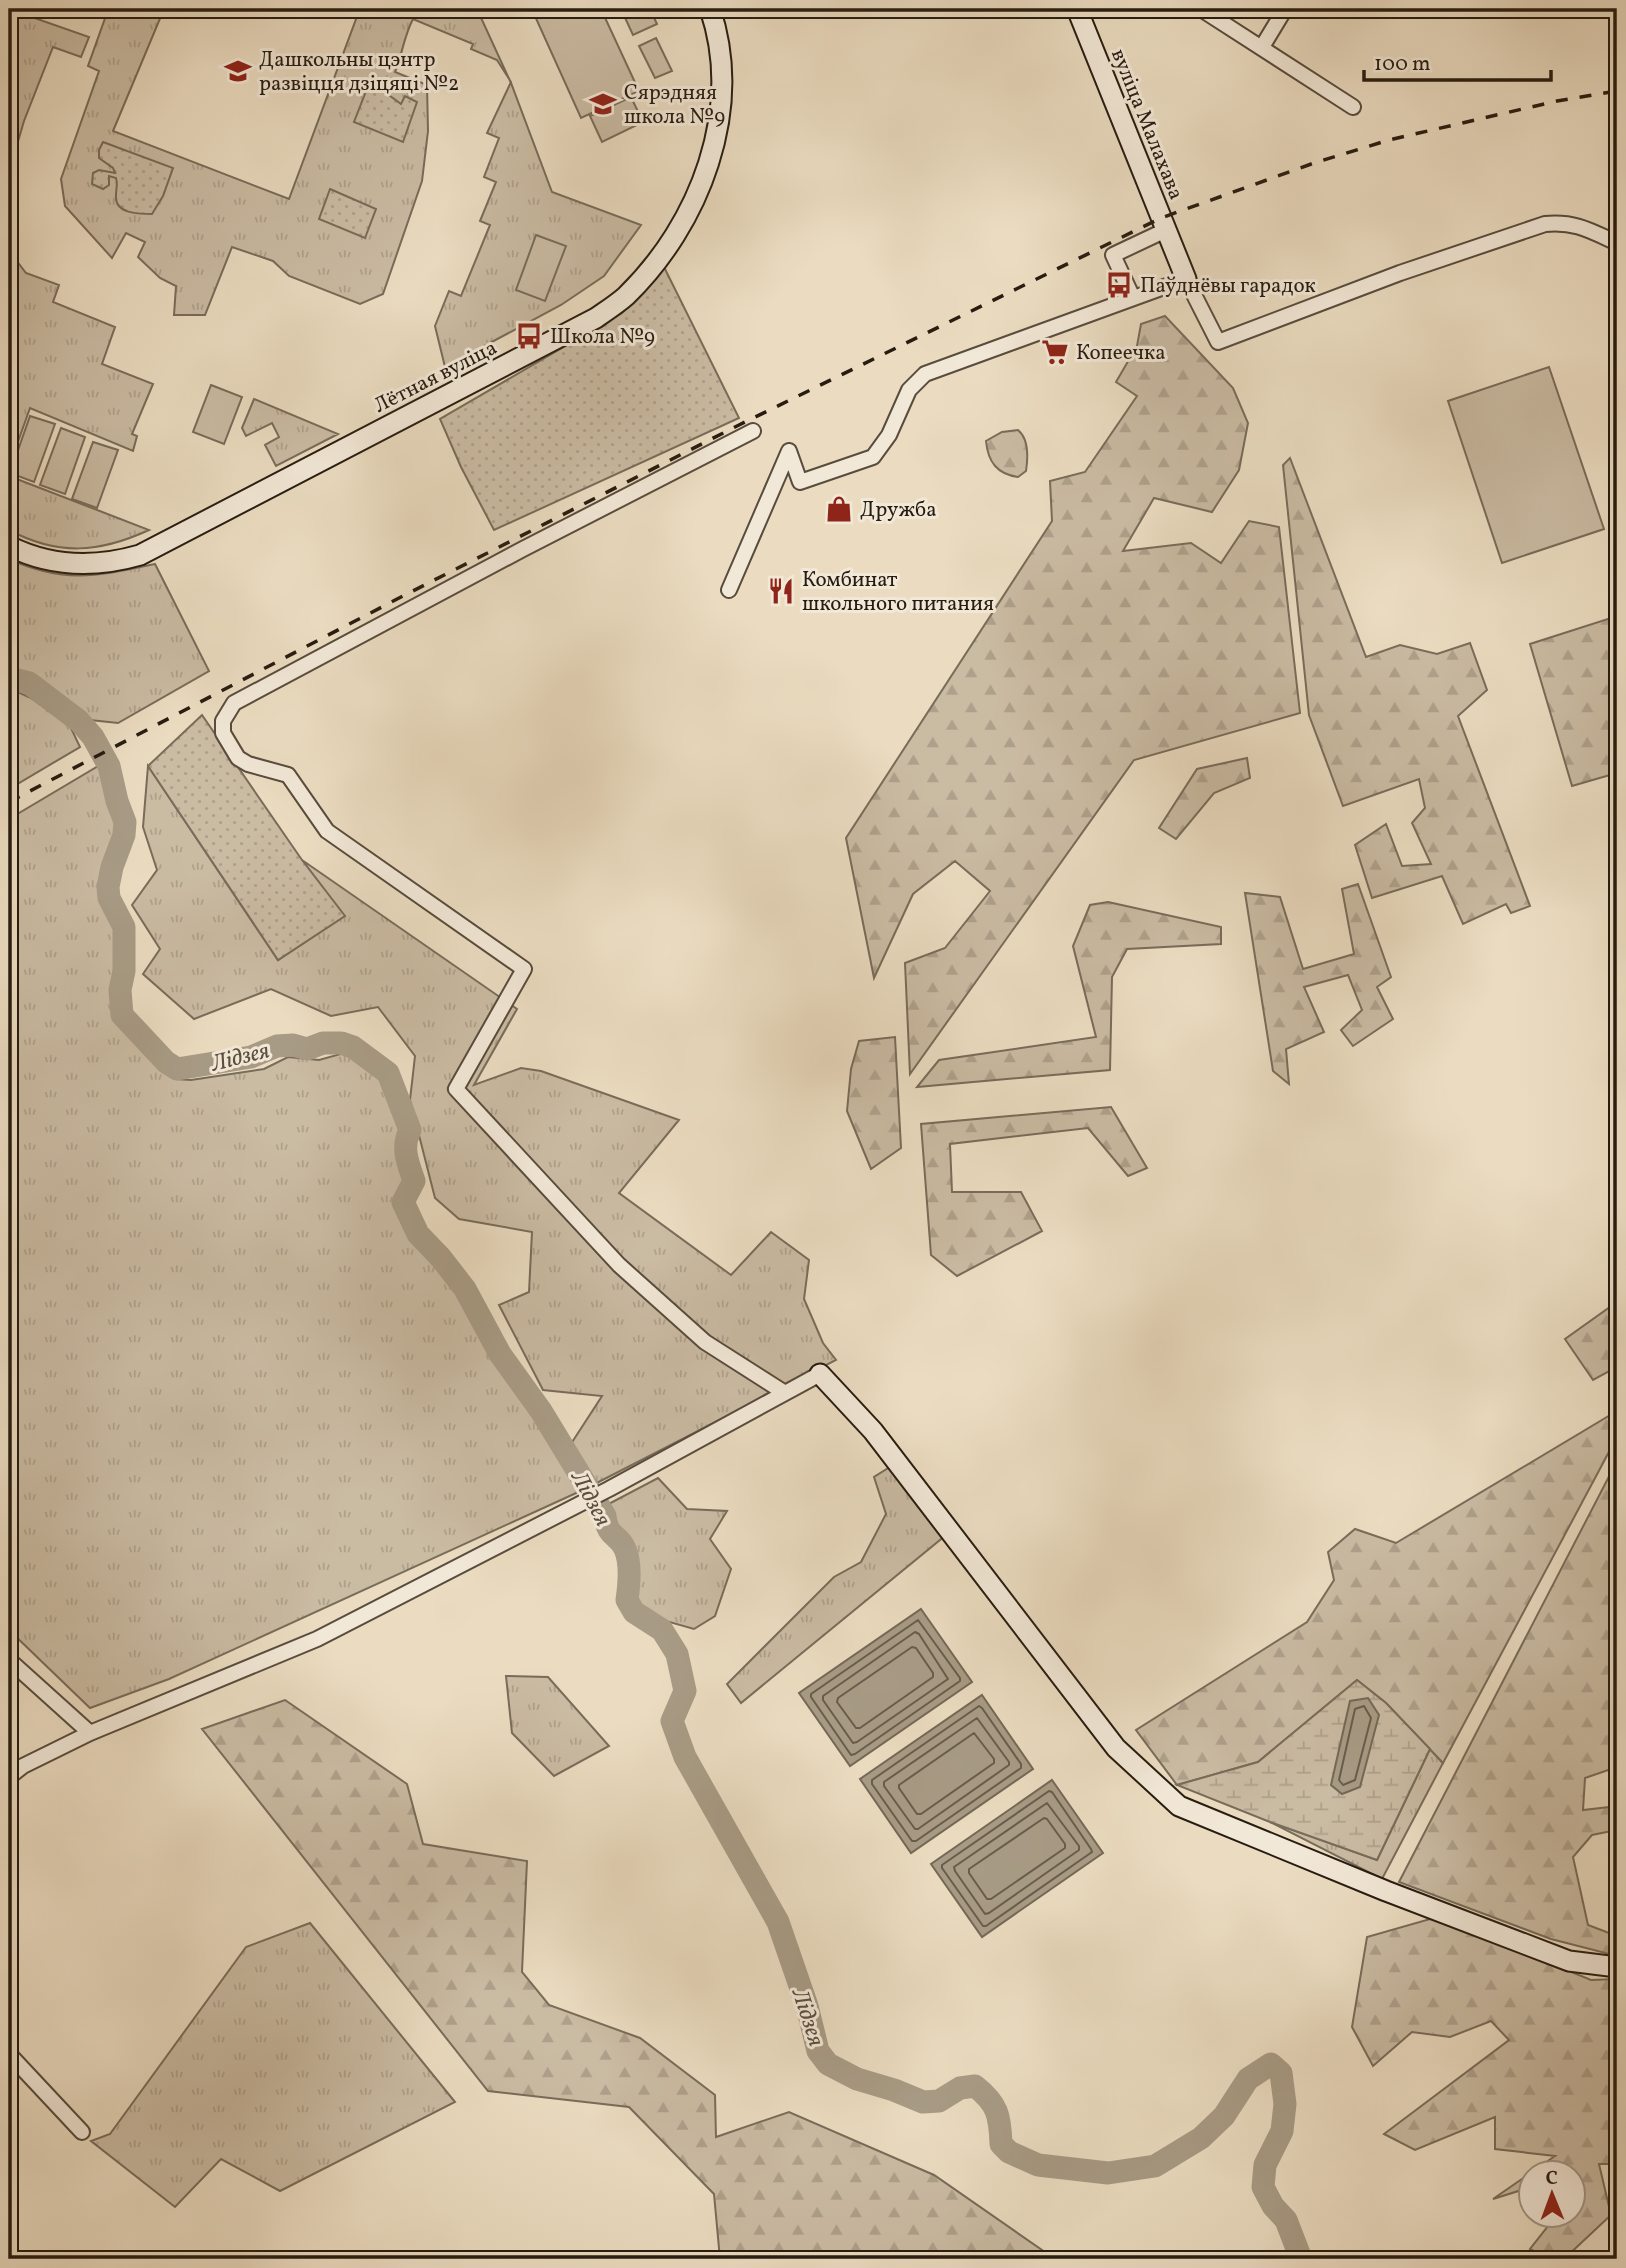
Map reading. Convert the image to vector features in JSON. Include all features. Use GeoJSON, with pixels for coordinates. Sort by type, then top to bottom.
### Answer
{"type":"FeatureCollection","features":[{"type":"Feature","properties":{"kind":"street","name":"Лётная вуліца"},"geometry":{"type":"LineString","coordinates":[[9,546],[27,555],[75,564],[110,562],[140,555],[596,318],[624,298],[642,279],[677,232],[701,185],[712,152],[720,123],[723,96],[720,52],[710,9]]}},
{"type":"Feature","properties":{"kind":"street","name":"вуліца Малахава"},"geometry":{"type":"LineString","coordinates":[[1077,9],[1186,279]]}},
{"type":"Feature","properties":{"kind":"street"},"geometry":{"type":"LineString","coordinates":[[1200,9],[1353,107]]}},
{"type":"Feature","properties":{"kind":"street"},"geometry":{"type":"LineString","coordinates":[[1262,47],[1285,9]]}},
{"type":"Feature","properties":{"kind":"street"},"geometry":{"type":"LineString","coordinates":[[1133,298],[1113,255],[1164,224]]}},
{"type":"Feature","properties":{"kind":"street"},"geometry":{"type":"LineString","coordinates":[[729,590],[789,451],[800,482],[873,457],[889,435],[909,390],[925,374],[1186,279],[1218,342],[1400,273],[1545,224],[1573,224],[1617,243]]}},
{"type":"Feature","properties":{"kind":"street"},"geometry":{"type":"LineString","coordinates":[[753,431],[523,548],[234,703],[223,721],[223,733],[238,758],[288,775],[327,831],[524,970],[456,1089],[619,1265],[705,1342],[785,1393]]}},
{"type":"Feature","properties":{"kind":"street"},"geometry":{"type":"LineString","coordinates":[[9,1777],[23,1766],[90,1733],[317,1639],[609,1489],[820,1374],[873,1432],[1116,1748],[1179,1806],[1373,1886],[1569,1961],[1617,1967]]}},
{"type":"Feature","properties":{"kind":"street"},"geometry":{"type":"LineString","coordinates":[[9,1660],[90,1733]]}},
{"type":"Feature","properties":{"kind":"street"},"geometry":{"type":"LineString","coordinates":[[9,2054],[82,2132]]}},
{"type":"Feature","properties":{"kind":"green space"},"geometry":{"type":"Polygon","coordinates":[[[9,9],[89,37],[81,57],[53,47],[24,121],[9,172],[9,9]]]}},
{"type":"Feature","properties":{"kind":"green space"},"geometry":{"type":"Polygon","coordinates":[[[120,9],[164,9],[113,131],[289,199],[359,11],[353,9],[477,9],[509,79],[497,60],[471,49],[473,44],[413,19],[395,72],[427,85],[428,131],[422,181],[383,294],[360,304],[289,276],[273,261],[232,247],[205,315],[174,315],[176,286],[160,278],[138,257],[145,242],[126,233],[112,258],[65,206],[61,179],[99,71],[88,66],[108,10],[118,13],[120,9]]]}},
{"type":"Feature","properties":{"kind":"green space"},"geometry":{"type":"Polygon","coordinates":[[[545,9],[601,9],[639,91],[581,118],[534,14],[545,9]]]}},
{"type":"Feature","properties":{"kind":"green space"},"geometry":{"type":"Polygon","coordinates":[[[621,9],[650,9],[657,24],[633,35],[621,9]]]}},
{"type":"Feature","properties":{"kind":"green space"},"geometry":{"type":"Polygon","coordinates":[[[656,38],[672,71],[655,78],[639,46],[656,38]]]}},
{"type":"Feature","properties":{"kind":"green space"},"geometry":{"type":"Polygon","coordinates":[[[370,81],[401,104],[405,96],[417,102],[403,142],[354,122],[370,81]]]}},
{"type":"Feature","properties":{"kind":"green space"},"geometry":{"type":"Polygon","coordinates":[[[511,82],[552,192],[641,225],[604,276],[561,305],[445,367],[435,326],[449,291],[461,296],[490,225],[480,221],[496,182],[484,177],[499,138],[487,133],[511,82]]]}},
{"type":"Feature","properties":{"kind":"green space"},"geometry":{"type":"Polygon","coordinates":[[[631,97],[643,122],[602,142],[590,116],[631,97]]]}},
{"type":"Feature","properties":{"kind":"green space"},"geometry":{"type":"Polygon","coordinates":[[[103,142],[173,168],[163,196],[152,214],[128,212],[119,206],[116,201],[116,178],[109,176],[109,185],[103,189],[92,184],[93,173],[99,170],[115,173],[113,168],[99,158],[103,142]]]}},
{"type":"Feature","properties":{"kind":"green space"},"geometry":{"type":"Polygon","coordinates":[[[330,189],[376,209],[365,238],[319,219],[330,189]]]}},
{"type":"Feature","properties":{"kind":"green space"},"geometry":{"type":"Polygon","coordinates":[[[536,235],[566,246],[545,301],[516,290],[536,235]]]}},
{"type":"Feature","properties":{"kind":"green space"},"geometry":{"type":"Polygon","coordinates":[[[9,251],[26,273],[59,285],[53,302],[115,327],[102,364],[153,384],[132,434],[137,436],[133,451],[30,408],[9,467],[9,251]]]}},
{"type":"Feature","properties":{"kind":"green space"},"geometry":{"type":"Polygon","coordinates":[[[663,265],[739,418],[494,530],[461,467],[440,419],[622,313],[663,265]]]}},
{"type":"Feature","properties":{"kind":"green space"},"geometry":{"type":"Polygon","coordinates":[[[1165,316],[1233,388],[1248,423],[1239,470],[1212,512],[1154,498],[1123,551],[1191,543],[1221,563],[1249,521],[1279,527],[1300,713],[1134,760],[910,1074],[905,963],[945,948],[990,891],[955,861],[913,894],[874,978],[846,838],[1052,521],[1050,481],[1085,472],[1137,396],[1116,382],[1137,346],[1141,324],[1165,316]]]}},
{"type":"Feature","properties":{"kind":"green space"},"geometry":{"type":"Polygon","coordinates":[[[1549,367],[1604,529],[1502,563],[1448,401],[1549,367]]]}},
{"type":"Feature","properties":{"kind":"green space"},"geometry":{"type":"Polygon","coordinates":[[[211,385],[242,397],[224,444],[193,432],[211,385]]]}},
{"type":"Feature","properties":{"kind":"green space"},"geometry":{"type":"Polygon","coordinates":[[[254,399],[338,434],[276,466],[265,445],[279,437],[272,423],[246,436],[242,428],[254,399]]]}},
{"type":"Feature","properties":{"kind":"green space"},"geometry":{"type":"Polygon","coordinates":[[[30,416],[55,424],[34,482],[10,473],[30,416]]]}},
{"type":"Feature","properties":{"kind":"green space"},"geometry":{"type":"Polygon","coordinates":[[[61,428],[85,437],[65,494],[40,485],[61,428]]]}},
{"type":"Feature","properties":{"kind":"green space"},"geometry":{"type":"Polygon","coordinates":[[[1018,430],[1024,438],[1027,455],[1026,471],[1018,477],[1004,473],[995,466],[986,441],[1002,432],[1018,430]]]}},
{"type":"Feature","properties":{"kind":"green space"},"geometry":{"type":"Polygon","coordinates":[[[93,442],[118,450],[97,508],[72,499],[93,442]]]}},
{"type":"Feature","properties":{"kind":"green space"},"geometry":{"type":"Polygon","coordinates":[[[1290,458],[1366,657],[1400,645],[1437,654],[1470,643],[1487,690],[1458,716],[1530,906],[1511,913],[1506,904],[1463,924],[1442,876],[1372,898],[1355,845],[1386,824],[1402,866],[1431,864],[1412,823],[1425,808],[1419,779],[1343,806],[1309,715],[1283,465],[1290,458]]]}},
{"type":"Feature","properties":{"kind":"green space"},"geometry":{"type":"Polygon","coordinates":[[[9,476],[149,530],[131,538],[96,547],[62,547],[27,538],[9,530],[9,476]]]}},
{"type":"Feature","properties":{"kind":"green space"},"geometry":{"type":"Polygon","coordinates":[[[9,559],[29,567],[65,575],[116,572],[155,564],[209,671],[118,723],[90,720],[38,680],[9,666],[9,559]]]}},
{"type":"Feature","properties":{"kind":"green space"},"geometry":{"type":"Polygon","coordinates":[[[1617,616],[1617,773],[1572,786],[1530,644],[1617,616]]]}},
{"type":"Feature","properties":{"kind":"green space"},"geometry":{"type":"Polygon","coordinates":[[[9,688],[31,698],[70,726],[80,747],[9,789],[9,688]]]}},
{"type":"Feature","properties":{"kind":"green space"},"geometry":{"type":"Polygon","coordinates":[[[202,715],[302,860],[345,916],[278,960],[148,766],[202,715]]]}},
{"type":"Feature","properties":{"kind":"green space"},"geometry":{"type":"Polygon","coordinates":[[[1247,758],[1250,778],[1214,793],[1176,839],[1159,828],[1197,769],[1247,758]]]}},
{"type":"Feature","properties":{"kind":"green space"},"geometry":{"type":"Polygon","coordinates":[[[100,765],[121,823],[109,862],[108,890],[121,923],[124,957],[117,1014],[175,1079],[191,1080],[264,1069],[288,1057],[319,1060],[344,1053],[392,1085],[405,1124],[402,1155],[412,1177],[402,1200],[405,1217],[413,1232],[440,1261],[496,1359],[565,1453],[602,1396],[543,1390],[499,1305],[529,1292],[532,1232],[459,1219],[435,1198],[410,1100],[415,1056],[378,1007],[331,1016],[271,989],[194,1019],[143,974],[160,949],[132,905],[157,870],[143,827],[148,766],[278,960],[344,916],[302,860],[517,1009],[474,1085],[521,1068],[541,1071],[679,1120],[619,1193],[731,1275],[771,1232],[809,1260],[804,1299],[823,1343],[836,1360],[585,1489],[169,1679],[90,1708],[9,1630],[9,819],[100,765]]]}},
{"type":"Feature","properties":{"kind":"green space"},"geometry":{"type":"Polygon","coordinates":[[[1358,884],[1391,977],[1377,987],[1393,1019],[1353,1046],[1341,1030],[1362,1010],[1348,975],[1304,987],[1324,1032],[1286,1049],[1289,1084],[1273,1071],[1245,893],[1280,897],[1303,969],[1354,954],[1342,889],[1358,884]]]}},
{"type":"Feature","properties":{"kind":"green space"},"geometry":{"type":"Polygon","coordinates":[[[1108,902],[1221,927],[1221,944],[1127,949],[1112,977],[1110,1070],[917,1087],[939,1060],[1096,1037],[1073,946],[1090,905],[1108,902]]]}},
{"type":"Feature","properties":{"kind":"green space"},"geometry":{"type":"Polygon","coordinates":[[[895,1037],[901,1148],[871,1169],[847,1111],[851,1069],[859,1041],[895,1037]]]}},
{"type":"Feature","properties":{"kind":"green space"},"geometry":{"type":"Polygon","coordinates":[[[1111,1107],[1147,1168],[1128,1176],[1088,1128],[950,1144],[952,1192],[1021,1192],[1042,1231],[957,1276],[931,1255],[921,1124],[1111,1107]]]}},
{"type":"Feature","properties":{"kind":"green space"},"geometry":{"type":"Polygon","coordinates":[[[1617,1302],[1617,1367],[1593,1380],[1565,1339],[1617,1302]]]}},
{"type":"Feature","properties":{"kind":"green space"},"geometry":{"type":"Polygon","coordinates":[[[1617,1411],[1617,1446],[1610,1450],[1443,1763],[1386,1703],[1357,1680],[1258,1762],[1177,1785],[1136,1730],[1307,1622],[1334,1580],[1328,1552],[1355,1529],[1396,1543],[1617,1411]]]}},
{"type":"Feature","properties":{"kind":"green space"},"geometry":{"type":"Polygon","coordinates":[[[1617,1461],[1617,1767],[1585,1778],[1583,1810],[1617,1806],[1617,1830],[1592,1835],[1573,1857],[1588,1925],[1617,1936],[1617,1956],[1551,1939],[1399,1882],[1617,1461]]]}},
{"type":"Feature","properties":{"kind":"green space"},"geometry":{"type":"Polygon","coordinates":[[[893,1465],[946,1535],[741,1703],[727,1684],[834,1577],[861,1562],[886,1514],[874,1477],[893,1465]]]}},
{"type":"Feature","properties":{"kind":"green space"},"geometry":{"type":"Polygon","coordinates":[[[658,1478],[687,1509],[727,1511],[710,1539],[731,1569],[715,1616],[694,1629],[634,1612],[627,1600],[630,1583],[625,1548],[607,1529],[601,1508],[658,1478]]]}},
{"type":"Feature","properties":{"kind":"green space"},"geometry":{"type":"Polygon","coordinates":[[[506,1676],[548,1677],[609,1746],[554,1776],[512,1733],[506,1676]]]}},
{"type":"Feature","properties":{"kind":"green space"},"geometry":{"type":"Polygon","coordinates":[[[1357,1680],[1386,1703],[1430,1749],[1377,1860],[1177,1785],[1258,1762],[1357,1680]]]}},
{"type":"Feature","properties":{"kind":"green space"},"geometry":{"type":"Polygon","coordinates":[[[285,1700],[407,1784],[423,1844],[527,1861],[522,1972],[549,2005],[640,2038],[715,2095],[716,2137],[789,2112],[934,2175],[1055,2259],[720,2259],[714,2194],[629,2107],[488,2091],[202,1729],[285,1700]]]}},
{"type":"Feature","properties":{"kind":"green space"},"geometry":{"type":"Polygon","coordinates":[[[1430,1749],[1443,1763],[1382,1879],[1270,1822],[1377,1860],[1430,1749]]]}},
{"type":"Feature","properties":{"kind":"green space"},"geometry":{"type":"Polygon","coordinates":[[[1437,1917],[1591,1980],[1617,1979],[1617,2164],[1599,2164],[1611,2215],[1564,2259],[1549,2259],[1530,2249],[1545,2230],[1588,2230],[1588,2160],[1549,2160],[1555,2156],[1495,2149],[1495,2117],[1415,2150],[1384,2134],[1509,2040],[1491,2021],[1450,2037],[1412,2032],[1373,2066],[1352,2027],[1367,1937],[1437,1917]]]}},
{"type":"Feature","properties":{"kind":"green space"},"geometry":{"type":"Polygon","coordinates":[[[310,1923],[455,2102],[280,2191],[221,2159],[175,2207],[91,2141],[110,2134],[246,1947],[310,1923]]]}},
{"type":"Feature","properties":{"kind":"green space"},"geometry":{"type":"Polygon","coordinates":[[[1518,2182],[1518,2191],[1493,2199],[1518,2182]]]}},
{"type":"Feature","properties":{"kind":"water"},"geometry":{"type":"Polygon","coordinates":[[[921,1609],[972,1682],[850,1766],[799,1693],[921,1609]]]}},
{"type":"Feature","properties":{"kind":"water"},"geometry":{"type":"Polygon","coordinates":[[[982,1695],[1033,1769],[911,1853],[860,1779],[982,1695]]]}},
{"type":"Feature","properties":{"kind":"water"},"geometry":{"type":"Polygon","coordinates":[[[1368,1698],[1379,1715],[1360,1787],[1342,1794],[1331,1785],[1350,1701],[1368,1698]]]}},
{"type":"Feature","properties":{"kind":"water"},"geometry":{"type":"Polygon","coordinates":[[[1052,1780],[1103,1853],[982,1937],[931,1864],[1052,1780]]]}},
{"type":"Feature","properties":{"kind":"waterway","name":"Лідзея"},"geometry":{"type":"LineString","coordinates":[[9,678],[29,683],[79,721],[93,737],[109,766],[125,822],[124,835],[108,887],[109,898],[124,927],[124,971],[120,990],[122,1015],[166,1062],[177,1069],[251,1057],[277,1046],[293,1045],[307,1049],[323,1043],[341,1043],[353,1047],[388,1073],[410,1130],[406,1149],[414,1181],[403,1202],[418,1234],[465,1289],[500,1354],[541,1411],[605,1516],[608,1529],[622,1544],[629,1567],[627,1600],[634,1612],[662,1630],[677,1654],[685,1691],[672,1721],[685,1757],[778,1922],[807,2006],[818,2051],[828,2064],[857,2079],[923,2102],[939,2101],[960,2088],[975,2086],[993,2105],[1000,2126],[1001,2144],[1009,2152],[1038,2165],[1108,2173],[1155,2166],[1201,2138],[1224,2116],[1248,2079],[1271,2064],[1281,2073],[1285,2104],[1282,2131],[1265,2165],[1263,2187],[1273,2206],[1286,2220],[1301,2259]]}},
{"type":"Feature","properties":{"kind":"railway"},"geometry":{"type":"LineString","coordinates":[[9,802],[401,597],[739,425],[1161,218],[1314,163],[1389,140],[1557,101],[1617,91]]}},
{"type":"Feature","properties":{"kind":"place","name":"Дашкольны цэнтр развіцця дзіцяці №2"},"geometry":{"type":"Point","coordinates":[238,71]}},
{"type":"Feature","properties":{"kind":"place","name":"Сярэдняя школа №9"},"geometry":{"type":"Point","coordinates":[603,104]}},
{"type":"Feature","properties":{"kind":"place","name":"Паўднёвы гарадок"},"geometry":{"type":"Point","coordinates":[1119,285]}},
{"type":"Feature","properties":{"kind":"place","name":"Школа №9"},"geometry":{"type":"Point","coordinates":[529,336]}},
{"type":"Feature","properties":{"kind":"place","name":"Копеечка"},"geometry":{"type":"Point","coordinates":[1055,352]}},
{"type":"Feature","properties":{"kind":"place","name":"Дружба"},"geometry":{"type":"Point","coordinates":[839,509]}},
{"type":"Feature","properties":{"kind":"place","name":"Комбинат школьного питания"},"geometry":{"type":"Point","coordinates":[781,591]}}]}
